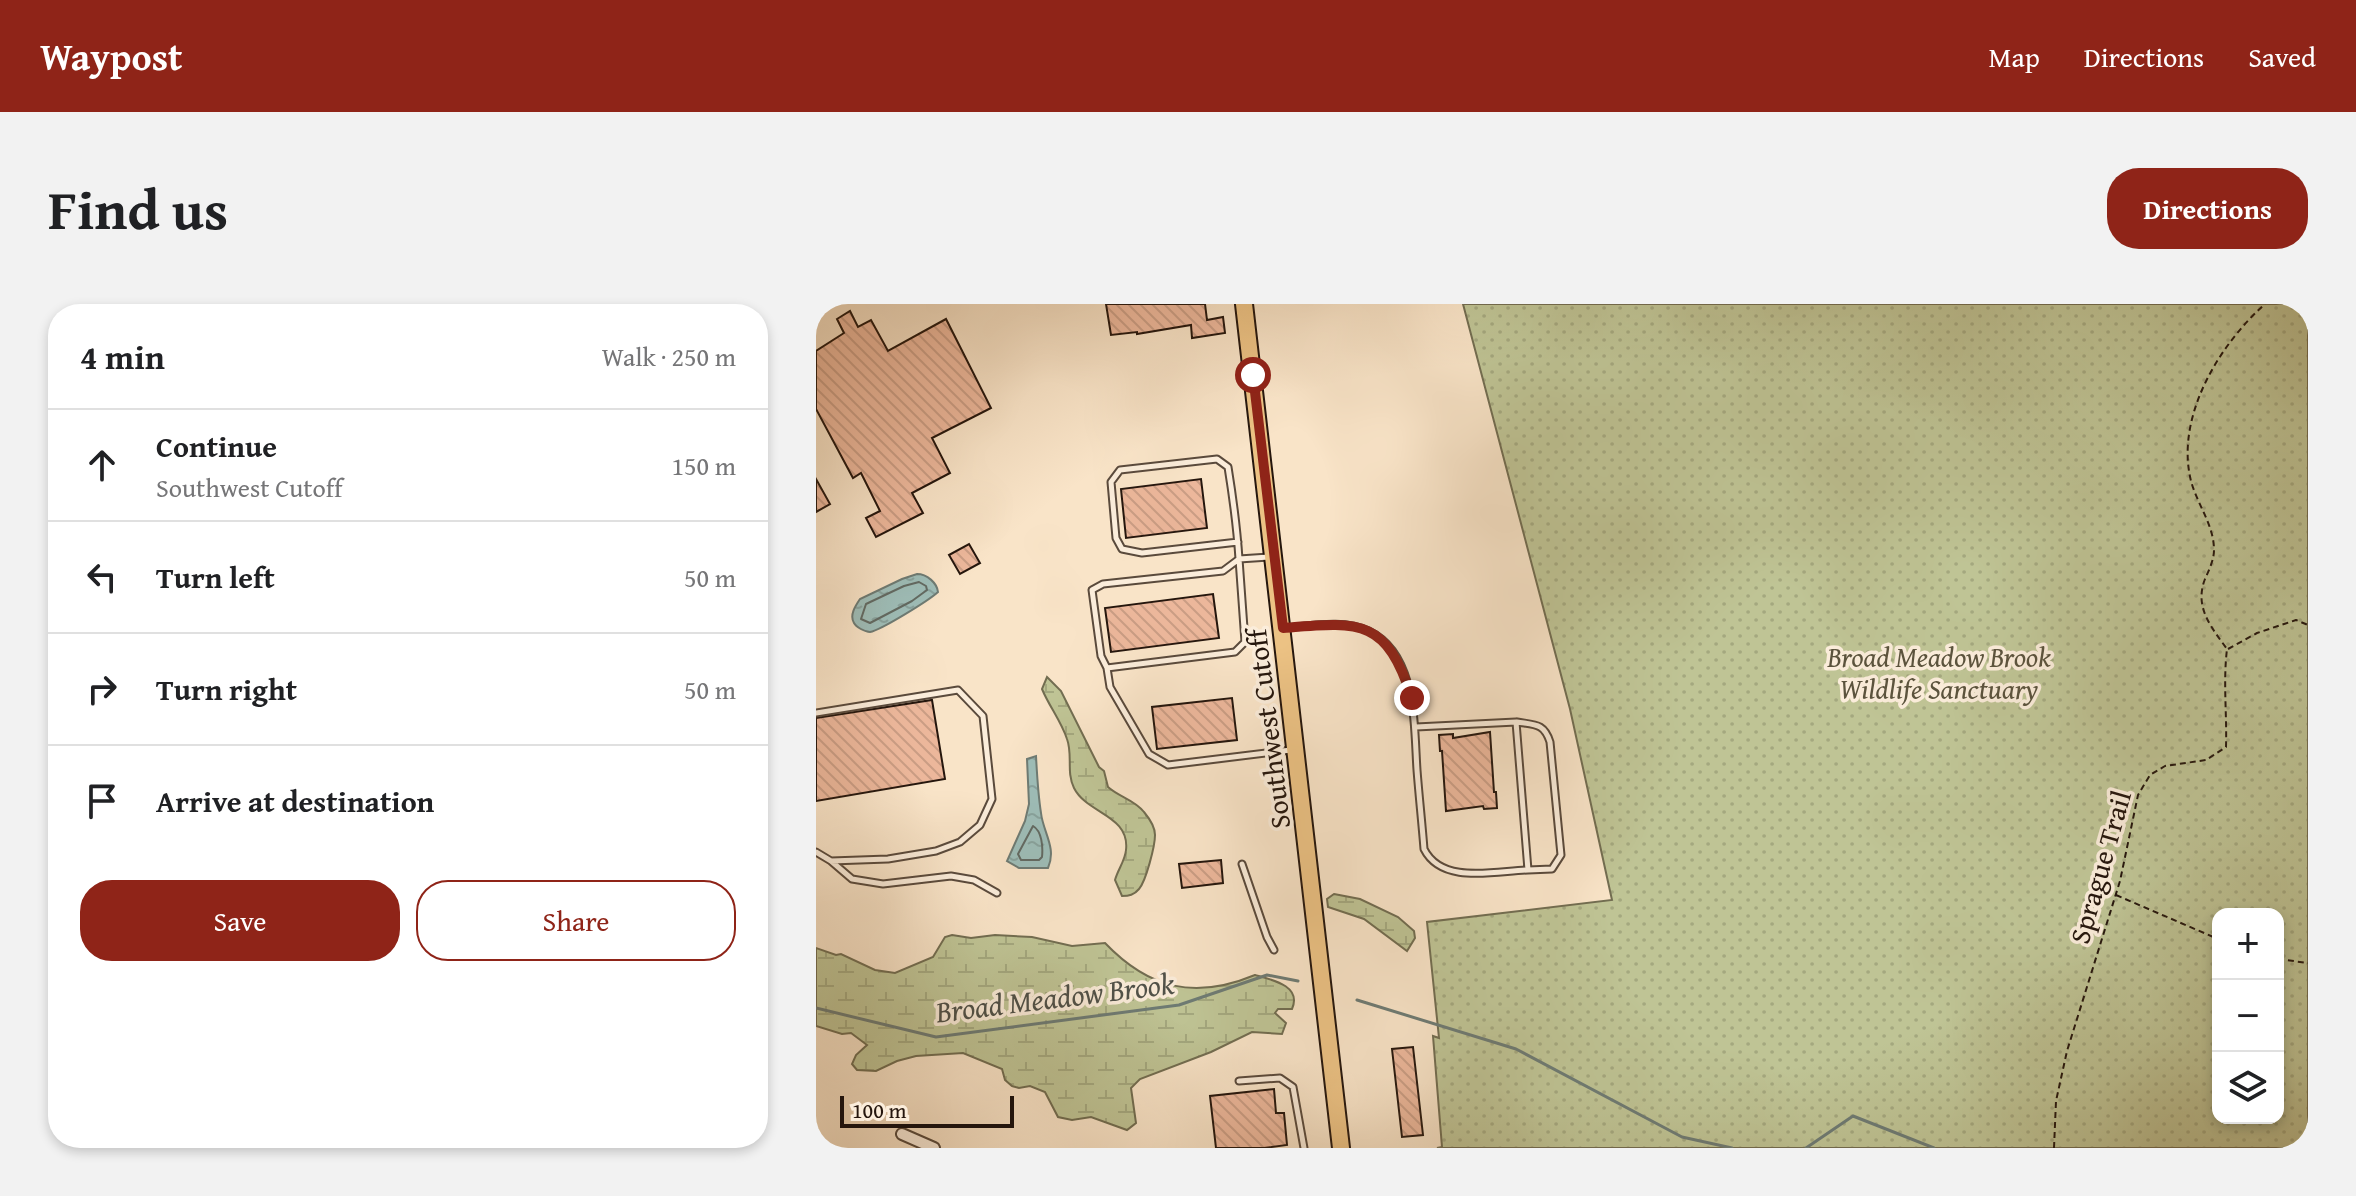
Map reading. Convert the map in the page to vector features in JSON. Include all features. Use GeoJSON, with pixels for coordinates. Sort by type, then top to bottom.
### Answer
{"type":"FeatureCollection","features":[{"type":"Feature","properties":{"kind":"main road","name":"Southwest Cutoff"},"geometry":{"type":"LineString","coordinates":[[1244,304],[1341,1148]]}},
{"type":"Feature","properties":{"kind":"street"},"geometry":{"type":"LineString","coordinates":[[902,1134],[934,1148]]}},
{"type":"Feature","properties":{"kind":"lane"},"geometry":{"type":"LineString","coordinates":[[1107,668],[1235,652],[1245,642],[1238,542],[1228,467],[1217,459],[1120,470],[1111,482],[1116,538],[1122,549],[1142,553],[1238,542]]}},
{"type":"Feature","properties":{"kind":"lane"},"geometry":{"type":"LineString","coordinates":[[1274,556],[1239,559],[1223,571],[1103,584],[1092,590],[1101,656],[1107,668],[1110,687],[1149,754],[1168,765],[1297,748]]}},
{"type":"Feature","properties":{"kind":"lane"},"geometry":{"type":"LineString","coordinates":[[1283,628],[1353,626],[1371,632],[1395,655],[1412,698],[1424,849],[1442,869],[1453,873],[1552,869],[1561,855],[1547,731],[1540,726],[1516,722],[1416,727]]}},
{"type":"Feature","properties":{"kind":"lane"},"geometry":{"type":"LineString","coordinates":[[816,713],[958,690],[983,716],[992,799],[980,825],[960,842],[936,851],[888,859],[831,861]]}},
{"type":"Feature","properties":{"kind":"lane"},"geometry":{"type":"LineString","coordinates":[[1516,722],[1528,870]]}},
{"type":"Feature","properties":{"kind":"lane"},"geometry":{"type":"LineString","coordinates":[[816,852],[852,879],[883,884],[951,876],[974,880],[997,893]]}},
{"type":"Feature","properties":{"kind":"lane"},"geometry":{"type":"LineString","coordinates":[[1242,864],[1274,950]]}},
{"type":"Feature","properties":{"kind":"lane"},"geometry":{"type":"LineString","coordinates":[[1239,1081],[1280,1078],[1293,1087],[1304,1148]]}},
{"type":"Feature","properties":{"kind":"path"},"geometry":{"type":"LineString","coordinates":[[2265,304],[2246,321],[2213,366],[2196,407],[2186,445],[2191,482],[2206,516],[2214,548],[2200,600],[2207,622],[2227,649],[2257,633],[2296,620],[2308,625]]}},
{"type":"Feature","properties":{"kind":"path","name":"Sprague Trail"},"geometry":{"type":"LineString","coordinates":[[2054,1148],[2056,1101],[2067,1051],[2115,895],[2138,795],[2150,775],[2165,766],[2206,760],[2226,747],[2227,649]]}},
{"type":"Feature","properties":{"kind":"path"},"geometry":{"type":"LineString","coordinates":[[2115,895],[2212,936]]}},
{"type":"Feature","properties":{"kind":"path"},"geometry":{"type":"LineString","coordinates":[[2284,960],[2308,963]]}},
{"type":"Feature","properties":{"kind":"green space","name":"Broad Meadow Brook Wildlife Sanctuary"},"geometry":{"type":"Polygon","coordinates":[[[1463,304],[2308,304],[2308,1148],[1437,1148],[1442,1147],[1433,1036],[1439,1038],[1427,922],[1612,900],[1570,709],[1463,304]]]}},
{"type":"Feature","properties":{"kind":"green space"},"geometry":{"type":"Polygon","coordinates":[[[1047,677],[1061,691],[1099,767],[1104,771],[1108,787],[1132,801],[1153,826],[1155,840],[1147,871],[1142,885],[1131,895],[1122,896],[1115,880],[1126,850],[1125,838],[1115,822],[1088,804],[1074,788],[1067,739],[1042,689],[1047,677]]]}},
{"type":"Feature","properties":{"kind":"green space"},"geometry":{"type":"Polygon","coordinates":[[[1334,894],[1360,899],[1398,917],[1414,931],[1415,938],[1407,951],[1364,919],[1328,907],[1327,899],[1334,894]]]}},
{"type":"Feature","properties":{"kind":"green space"},"geometry":{"type":"Polygon","coordinates":[[[995,935],[1032,937],[1072,946],[1105,943],[1139,971],[1174,986],[1212,987],[1255,975],[1284,985],[1294,1001],[1292,1009],[1278,1009],[1275,1013],[1286,1023],[1282,1034],[1252,1032],[1211,1052],[1140,1079],[1131,1088],[1136,1123],[1127,1130],[1091,1117],[1072,1120],[1058,1117],[1045,1092],[1030,1086],[1012,1086],[1005,1080],[1002,1069],[963,1053],[916,1056],[876,1071],[857,1070],[852,1064],[856,1055],[867,1045],[851,1033],[842,1034],[816,1026],[816,948],[841,954],[875,970],[895,973],[933,957],[945,937],[971,938],[995,935]]]}},
{"type":"Feature","properties":{"kind":"water"},"geometry":{"type":"Polygon","coordinates":[[[917,574],[931,580],[938,592],[876,630],[868,632],[855,625],[853,613],[860,599],[917,574]]]}},
{"type":"Feature","properties":{"kind":"water"},"geometry":{"type":"Polygon","coordinates":[[[1036,756],[1040,806],[1050,847],[1050,861],[1048,868],[1019,868],[1007,861],[1029,804],[1027,759],[1036,756]]]}},
{"type":"Feature","properties":{"kind":"building"},"geometry":{"type":"Polygon","coordinates":[[[1106,304],[1205,304],[1207,320],[1223,317],[1225,333],[1192,338],[1191,325],[1111,335],[1106,304]]]}},
{"type":"Feature","properties":{"kind":"building"},"geometry":{"type":"Polygon","coordinates":[[[850,311],[858,327],[871,320],[888,351],[946,319],[991,408],[932,438],[950,473],[912,493],[923,513],[876,537],[866,518],[880,511],[861,473],[853,478],[816,409],[816,351],[844,333],[837,319],[850,311]]]}},
{"type":"Feature","properties":{"kind":"building"},"geometry":{"type":"Polygon","coordinates":[[[816,479],[830,504],[816,512],[816,479]]]}},
{"type":"Feature","properties":{"kind":"building"},"geometry":{"type":"Polygon","coordinates":[[[1201,479],[1207,528],[1126,538],[1121,489],[1201,479]]]}},
{"type":"Feature","properties":{"kind":"building"},"geometry":{"type":"Polygon","coordinates":[[[969,544],[980,563],[960,574],[949,555],[969,544]]]}},
{"type":"Feature","properties":{"kind":"building"},"geometry":{"type":"Polygon","coordinates":[[[1213,594],[1219,638],[1111,652],[1105,608],[1213,594]]]}},
{"type":"Feature","properties":{"kind":"building"},"geometry":{"type":"Polygon","coordinates":[[[1232,698],[1237,740],[1157,749],[1152,707],[1232,698]]]}},
{"type":"Feature","properties":{"kind":"building"},"geometry":{"type":"Polygon","coordinates":[[[932,700],[945,779],[816,801],[816,718],[932,700]]]}},
{"type":"Feature","properties":{"kind":"building"},"geometry":{"type":"Polygon","coordinates":[[[1490,732],[1497,808],[1484,809],[1483,806],[1446,811],[1439,735],[1453,734],[1453,738],[1490,732]]]}},
{"type":"Feature","properties":{"kind":"building"},"geometry":{"type":"Polygon","coordinates":[[[1221,860],[1223,883],[1182,888],[1179,864],[1221,860]]]}},
{"type":"Feature","properties":{"kind":"building"},"geometry":{"type":"Polygon","coordinates":[[[1413,1047],[1423,1135],[1402,1137],[1392,1049],[1413,1047]]]}},
{"type":"Feature","properties":{"kind":"building"},"geometry":{"type":"Polygon","coordinates":[[[1274,1089],[1276,1113],[1284,1113],[1287,1145],[1216,1148],[1210,1096],[1274,1089]]]}},
{"type":"Feature","properties":{"kind":"waterway","name":"Broad Meadow Brook"},"geometry":{"type":"LineString","coordinates":[[816,1008],[936,1037],[1179,1005],[1267,975],[1298,981]]}},
{"type":"Feature","properties":{"kind":"waterway","name":"Broad Meadow Brook"},"geometry":{"type":"LineString","coordinates":[[1357,1000],[1516,1049],[1682,1137],[1732,1148]]}},
{"type":"Feature","properties":{"kind":"waterway","name":"Broad Meadow Brook"},"geometry":{"type":"LineString","coordinates":[[1806,1148],[1853,1116],[1934,1148]]}},
{"type":"Feature","properties":{"kind":"route"},"geometry":{"type":"LineString","coordinates":[[1253,375],[1283,628],[1353,626],[1371,632],[1385,642],[1395,655],[1412,698]]}}]}
